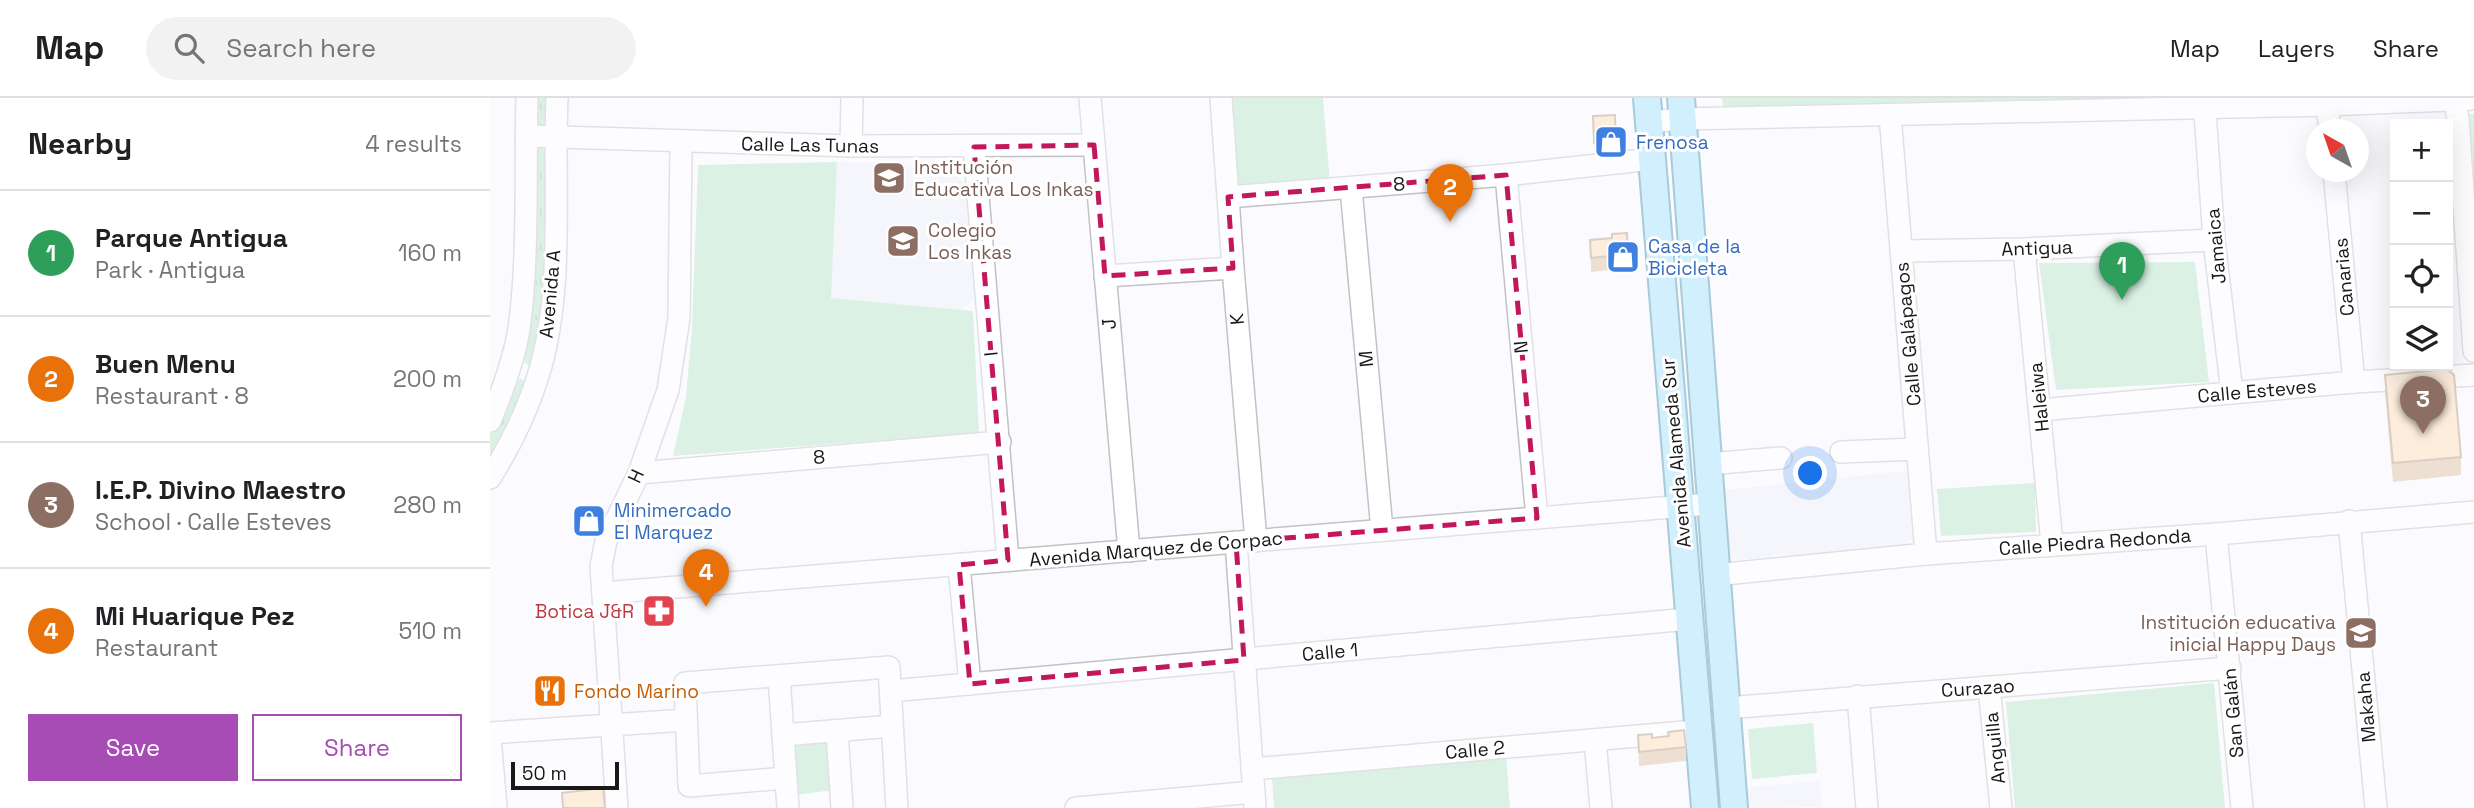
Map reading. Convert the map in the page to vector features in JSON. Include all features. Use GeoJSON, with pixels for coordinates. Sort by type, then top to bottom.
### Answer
{"type":"FeatureCollection","features":[{"type":"Feature","properties":{"kind":"main road","name":"Avenida Alameda Sur"},"geometry":{"type":"LineString","coordinates":[[1681,108],[1734,808]]}},
{"type":"Feature","properties":{"kind":"main road","name":"Avenida Alameda Sur"},"geometry":{"type":"LineString","coordinates":[[1648,110],[1705,808]]}},
{"type":"Feature","properties":{"kind":"street","name":"Avenida A"},"geometry":{"type":"LineString","coordinates":[[490,421],[500,366],[519,330],[527,98]]}},
{"type":"Feature","properties":{"kind":"street","name":"Avenida A"},"geometry":{"type":"LineString","coordinates":[[490,478],[521,421],[547,341],[554,281],[557,98]]}},
{"type":"Feature","properties":{"kind":"street"},"geometry":{"type":"LineString","coordinates":[[851,146],[852,98]]}},
{"type":"Feature","properties":{"kind":"street","name":"J"},"geometry":{"type":"LineString","coordinates":[[1090,98],[1129,551]]}},
{"type":"Feature","properties":{"kind":"street","name":"K"},"geometry":{"type":"LineString","coordinates":[[1221,98],[1233,268],[1246,541],[1244,660],[1255,800]]}},
{"type":"Feature","properties":{"kind":"street"},"geometry":{"type":"LineString","coordinates":[[1648,110],[1681,108],[1890,115],[2204,102],[2327,105],[2461,99],[2458,119],[2470,228],[2474,351]]}},
{"type":"Feature","properties":{"kind":"street","name":"Jamaica"},"geometry":{"type":"LineString","coordinates":[[2204,102],[2214,240],[2232,394]]}},
{"type":"Feature","properties":{"kind":"street"},"geometry":{"type":"LineString","coordinates":[[2327,105],[2329,119]]}},
{"type":"Feature","properties":{"kind":"street","name":"Calle Galápagos"},"geometry":{"type":"LineString","coordinates":[[1890,115],[1926,554]]}},
{"type":"Feature","properties":{"kind":"street","name":"Calle Las Tunas"},"geometry":{"type":"LineString","coordinates":[[526,136],[681,143],[851,146],[1094,145]]}},
{"type":"Feature","properties":{"kind":"street","name":"H"},"geometry":{"type":"LineString","coordinates":[[617,808],[601,566],[606,541],[639,473],[668,390],[679,318],[681,143]]}},
{"type":"Feature","properties":{"kind":"street","name":"I"},"geometry":{"type":"LineString","coordinates":[[974,147],[1008,561]]}},
{"type":"Feature","properties":{"kind":"street","name":"8"},"geometry":{"type":"LineString","coordinates":[[1228,197],[1506,175],[1653,159]]}},
{"type":"Feature","properties":{"kind":"street","name":"N"},"geometry":{"type":"LineString","coordinates":[[1506,175],[1536,518]]}},
{"type":"Feature","properties":{"kind":"street","name":"Canarias"},"geometry":{"type":"LineString","coordinates":[[2335,182],[2354,382]]}},
{"type":"Feature","properties":{"kind":"street","name":"M"},"geometry":{"type":"LineString","coordinates":[[1351,188],[1382,530]]}},
{"type":"Feature","properties":{"kind":"street","name":"Antigua"},"geometry":{"type":"LineString","coordinates":[[1902,251],[2024,249],[2214,240]]}},
{"type":"Feature","properties":{"kind":"street","name":"Haleiwa"},"geometry":{"type":"LineString","coordinates":[[2024,249],[2052,544]]}},
{"type":"Feature","properties":{"kind":"street"},"geometry":{"type":"LineString","coordinates":[[1105,276],[1233,268]]}},
{"type":"Feature","properties":{"kind":"street"},"geometry":{"type":"LineString","coordinates":[[500,366],[538,375]]}},
{"type":"Feature","properties":{"kind":"street","name":"Calle Esteves"},"geometry":{"type":"LineString","coordinates":[[2040,410],[2354,382],[2474,375]]}},
{"type":"Feature","properties":{"kind":"street","name":"8"},"geometry":{"type":"LineString","coordinates":[[639,473],[1000,442]]}},
{"type":"Feature","properties":{"kind":"street"},"geometry":{"type":"LineString","coordinates":[[1841,452],[1917,449]]}},
{"type":"Feature","properties":{"kind":"street"},"geometry":{"type":"LineString","coordinates":[[1707,464],[1781,458]]}},
{"type":"Feature","properties":{"kind":"street","name":"Avenida Marquez de Corpac"},"geometry":{"type":"LineString","coordinates":[[603,593],[1710,504]]}},
{"type":"Feature","properties":{"kind":"street","name":"Calle Piedra Redonda"},"geometry":{"type":"LineString","coordinates":[[1716,575],[1926,554],[2216,534],[2474,512]]}},
{"type":"Feature","properties":{"kind":"street","name":"Makaha"},"geometry":{"type":"LineString","coordinates":[[2349,521],[2376,808]]}},
{"type":"Feature","properties":{"kind":"street","name":"San Galán"},"geometry":{"type":"LineString","coordinates":[[2216,534],[2242,808]]}},
{"type":"Feature","properties":{"kind":"street"},"geometry":{"type":"LineString","coordinates":[[959,565],[970,684]]}},
{"type":"Feature","properties":{"kind":"street","name":"Calle 1"},"geometry":{"type":"LineString","coordinates":[[891,691],[1689,619]]}},
{"type":"Feature","properties":{"kind":"street"},"geometry":{"type":"LineString","coordinates":[[786,778],[689,786],[685,682],[889,667],[897,808]]}},
{"type":"Feature","properties":{"kind":"street","name":"Curazao"},"geometry":{"type":"LineString","coordinates":[[1726,708],[2230,668]]}},
{"type":"Feature","properties":{"kind":"street"},"geometry":{"type":"LineString","coordinates":[[779,676],[788,808]]}},
{"type":"Feature","properties":{"kind":"street","name":"Anguilla"},"geometry":{"type":"LineString","coordinates":[[1989,687],[2001,808]]}},
{"type":"Feature","properties":{"kind":"street"},"geometry":{"type":"LineString","coordinates":[[1858,696],[1867,808]]}},
{"type":"Feature","properties":{"kind":"street"},"geometry":{"type":"LineString","coordinates":[[496,808],[490,735],[686,720]]}},
{"type":"Feature","properties":{"kind":"street"},"geometry":{"type":"LineString","coordinates":[[783,735],[892,726]]}},
{"type":"Feature","properties":{"kind":"street"},"geometry":{"type":"LineString","coordinates":[[836,731],[842,808]]}},
{"type":"Feature","properties":{"kind":"street","name":"Calle 2"},"geometry":{"type":"LineString","coordinates":[[1252,769],[1699,731]]}},
{"type":"Feature","properties":{"kind":"street"},"geometry":{"type":"LineString","coordinates":[[1595,740],[1601,808]]}},
{"type":"Feature","properties":{"kind":"street"},"geometry":{"type":"LineString","coordinates":[[1076,808],[1255,800]]}},
{"type":"Feature","properties":{"kind":"highlighted area"},"geometry":{"type":"Polygon","coordinates":[[[1094,145],[1105,276],[1233,268],[1228,197],[1506,175],[1537,518],[1236,542],[1244,660],[970,684],[959,565],[1008,560],[974,147],[1094,145]]]}},
{"type":"Feature","properties":{"kind":"shaded area","name":"Colegio Los Inkas"},"geometry":{"type":"Polygon","coordinates":[[[837,162],[948,166],[968,187],[977,296],[962,310],[830,298],[837,162]]]}},
{"type":"Feature","properties":{"kind":"shaded area"},"geometry":{"type":"Polygon","coordinates":[[[1907,471],[1912,539],[1907,545],[1735,560],[1729,556],[1725,490],[1907,471]]]}},
{"type":"Feature","properties":{"kind":"shaded area"},"geometry":{"type":"Polygon","coordinates":[[[1820,781],[1822,807],[1745,808],[1743,788],[1820,781]]]}},
{"type":"Feature","properties":{"kind":"green space"},"geometry":{"type":"Polygon","coordinates":[[[533,98],[549,98],[547,127],[537,130],[533,98]]]}},
{"type":"Feature","properties":{"kind":"green space"},"geometry":{"type":"Polygon","coordinates":[[[1228,98],[1323,98],[1330,184],[1235,191],[1228,98]]]}},
{"type":"Feature","properties":{"kind":"green space"},"geometry":{"type":"Polygon","coordinates":[[[1722,98],[2115,98],[1723,107],[1722,98]]]}},
{"type":"Feature","properties":{"kind":"green space"},"geometry":{"type":"Polygon","coordinates":[[[2466,114],[2474,114],[2474,218],[2466,114]]]}},
{"type":"Feature","properties":{"kind":"green space"},"geometry":{"type":"Polygon","coordinates":[[[536,145],[546,149],[547,302],[531,366],[525,363],[523,354],[536,145]]]}},
{"type":"Feature","properties":{"kind":"green space"},"geometry":{"type":"Polygon","coordinates":[[[837,162],[831,298],[973,311],[979,433],[673,456],[686,397],[692,327],[698,165],[837,162]]]}},
{"type":"Feature","properties":{"kind":"green space"},"geometry":{"type":"Polygon","coordinates":[[[2195,262],[2209,382],[2056,390],[2039,263],[2195,262]]]}},
{"type":"Feature","properties":{"kind":"green space"},"geometry":{"type":"Polygon","coordinates":[[[522,379],[528,387],[490,469],[490,432],[515,381],[522,379]]]}},
{"type":"Feature","properties":{"kind":"green space"},"geometry":{"type":"Polygon","coordinates":[[[2035,483],[2036,532],[1941,536],[1937,489],[2035,483]]]}},
{"type":"Feature","properties":{"kind":"green space"},"geometry":{"type":"Polygon","coordinates":[[[2214,683],[2225,808],[2015,808],[2006,702],[2214,683]]]}},
{"type":"Feature","properties":{"kind":"green space"},"geometry":{"type":"Polygon","coordinates":[[[1813,723],[1817,773],[1752,779],[1748,729],[1813,723]]]}},
{"type":"Feature","properties":{"kind":"green space"},"geometry":{"type":"Polygon","coordinates":[[[837,731],[841,789],[787,796],[783,735],[837,731]]]}},
{"type":"Feature","properties":{"kind":"green space"},"geometry":{"type":"Polygon","coordinates":[[[1506,755],[1510,808],[1274,808],[1272,778],[1506,755]]]}},
{"type":"Feature","properties":{"kind":"building"},"geometry":{"type":"Polygon","coordinates":[[[1615,115],[1616,141],[1594,143],[1593,116],[1615,115]]]}},
{"type":"Feature","properties":{"kind":"building"},"geometry":{"type":"Polygon","coordinates":[[[1627,233],[1628,254],[1591,258],[1590,240],[1612,238],[1612,234],[1627,233]]]}},
{"type":"Feature","properties":{"kind":"building"},"geometry":{"type":"Polygon","coordinates":[[[2449,371],[2454,375],[2461,457],[2393,463],[2385,375],[2449,371]]]}},
{"type":"Feature","properties":{"kind":"building"},"geometry":{"type":"Polygon","coordinates":[[[1684,730],[1686,747],[1639,752],[1638,735],[1652,734],[1652,738],[1669,736],[1668,732],[1684,730]]]}},
{"type":"Feature","properties":{"kind":"building"},"geometry":{"type":"Polygon","coordinates":[[[603,788],[605,808],[563,808],[562,793],[603,788]]]}},
{"type":"Feature","properties":{"kind":"place","name":"Frenosa"},"geometry":{"type":"Point","coordinates":[1611,142]}},
{"type":"Feature","properties":{"kind":"place","name":"Institución Educativa Los Inkas"},"geometry":{"type":"Point","coordinates":[889,178]}},
{"type":"Feature","properties":{"kind":"place","name":"Buen Menu"},"geometry":{"type":"Point","coordinates":[1450,222]}},
{"type":"Feature","properties":{"kind":"place","name":"Colegio Los Inkas"},"geometry":{"type":"Point","coordinates":[903,241]}},
{"type":"Feature","properties":{"kind":"place","name":"Casa de la Bicicleta"},"geometry":{"type":"Point","coordinates":[1623,257]}},
{"type":"Feature","properties":{"kind":"place","name":"Parque Antigua"},"geometry":{"type":"Point","coordinates":[2122,300]}},
{"type":"Feature","properties":{"kind":"place","name":"I.E.P. Divino Maestro"},"geometry":{"type":"Point","coordinates":[2423,434]}},
{"type":"Feature","properties":{"kind":"place","name":"Minimercado El Marquez"},"geometry":{"type":"Point","coordinates":[589,521]}},
{"type":"Feature","properties":{"kind":"place","name":"Mi Huarique Pez"},"geometry":{"type":"Point","coordinates":[706,607]}},
{"type":"Feature","properties":{"kind":"place","name":"Botica J&R"},"geometry":{"type":"Point","coordinates":[659,611]}},
{"type":"Feature","properties":{"kind":"place","name":"Institución educativa inicial Happy Days"},"geometry":{"type":"Point","coordinates":[2361,633]}},
{"type":"Feature","properties":{"kind":"place","name":"Fondo Marino"},"geometry":{"type":"Point","coordinates":[550,691]}}]}
